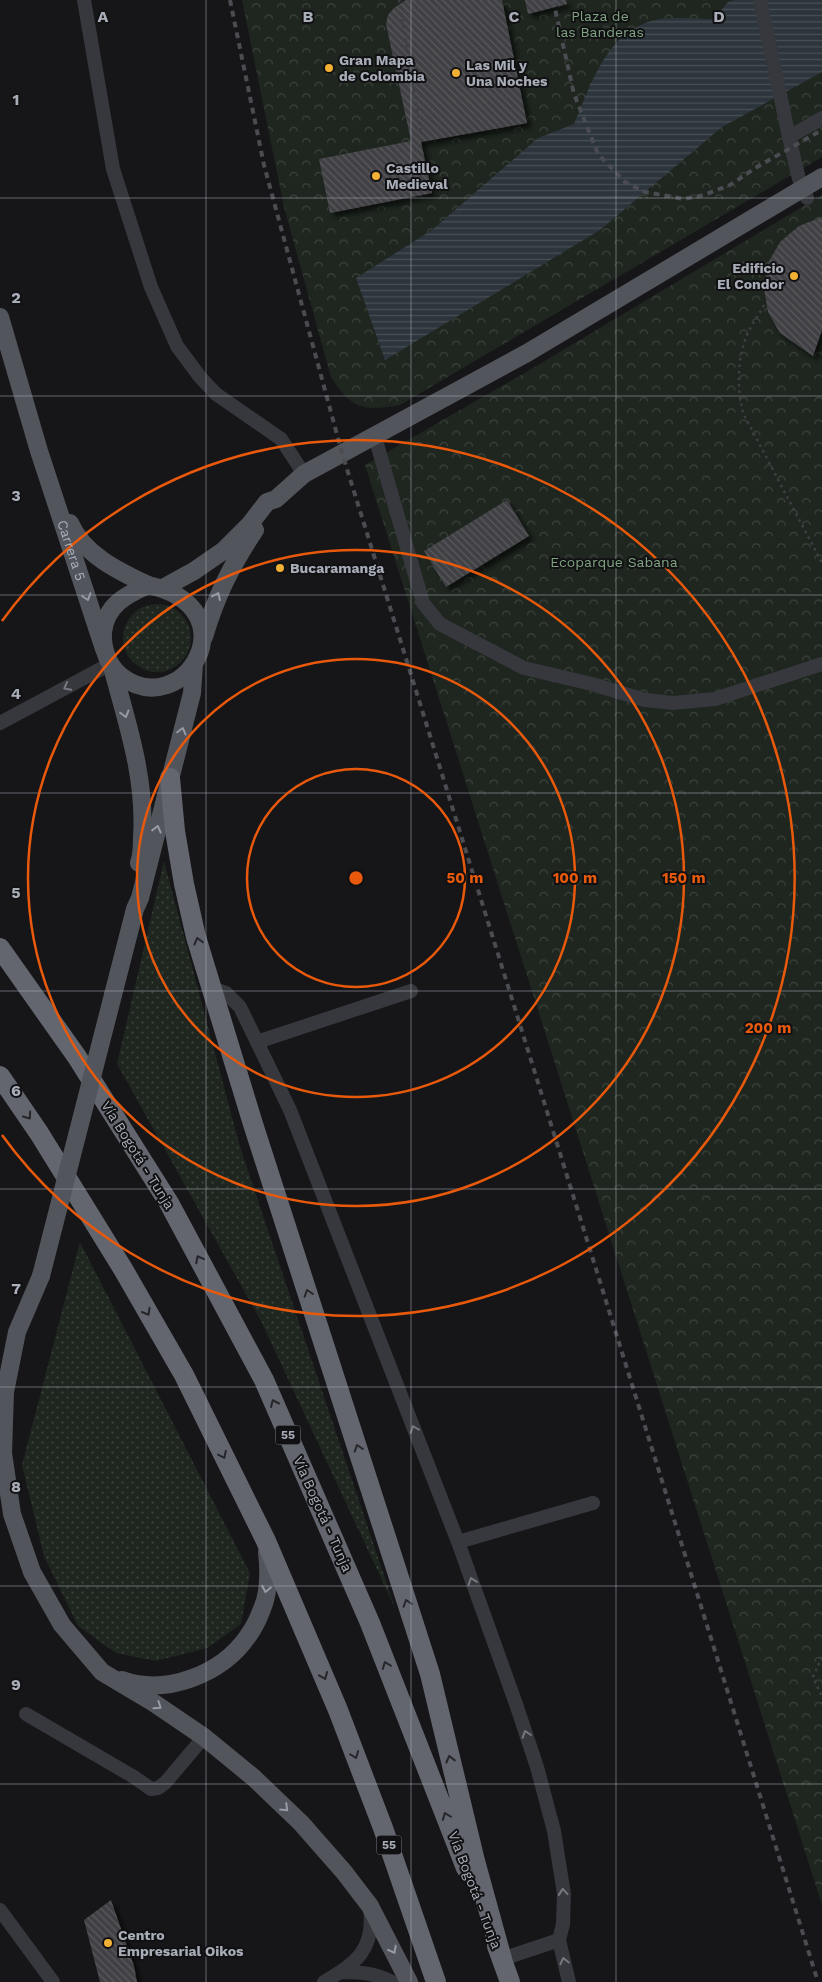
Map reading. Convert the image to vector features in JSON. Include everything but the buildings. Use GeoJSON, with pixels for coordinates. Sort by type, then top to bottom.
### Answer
{"type":"FeatureCollection","features":[{"type":"Feature","properties":{"kind":"highway"},"geometry":{"type":"LineString","coordinates":[[170,778],[184,884],[196,936],[430,1674],[475,1861],[502,1959]]}},
{"type":"Feature","properties":{"kind":"highway","name":"Vía Bogotá - Tunja"},"geometry":{"type":"LineString","coordinates":[[0,948],[77,1058],[169,1204],[264,1380],[370,1623],[510,1982]]}},
{"type":"Feature","properties":{"kind":"highway","name":"55"},"geometry":{"type":"LineString","coordinates":[[0,1076],[45,1141],[123,1269],[184,1375],[266,1541],[352,1746],[383,1828],[436,1982]]}},
{"type":"Feature","properties":{"kind":"main road"},"geometry":{"type":"LineString","coordinates":[[194,664],[181,678],[173,683],[145,687],[127,680],[109,660],[104,628],[112,609],[127,594],[155,586],[194,571],[223,551],[250,524],[267,502],[276,499],[304,474],[527,354],[822,177]]}},
{"type":"Feature","properties":{"kind":"main road","name":"Carrera 5"},"geometry":{"type":"LineString","coordinates":[[0,317],[39,451],[109,660],[134,747],[141,787],[143,819],[141,859],[131,895],[135,909]]}},
{"type":"Feature","properties":{"kind":"main road","name":"Carrera 5"},"geometry":{"type":"LineString","coordinates":[[39,451],[74,534],[96,555],[120,572],[155,586]]}},
{"type":"Feature","properties":{"kind":"main road"},"geometry":{"type":"LineString","coordinates":[[276,499],[273,509],[256,528],[233,563],[212,607],[194,664],[192,693],[41,1276],[17,1332],[5,1392],[3,1454],[12,1514],[32,1572],[62,1625],[102,1672],[154,1703],[204,1737],[254,1778],[301,1823],[344,1872],[370,1906],[409,1982]]}},
{"type":"Feature","properties":{"kind":"main road"},"geometry":{"type":"LineString","coordinates":[[155,586],[184,599],[193,608],[199,618],[202,642]]}},
{"type":"Feature","properties":{"kind":"main road"},"geometry":{"type":"LineString","coordinates":[[102,1672],[132,1684],[165,1685],[197,1677],[226,1660],[248,1636],[263,1607],[269,1574],[266,1541]]}},
{"type":"Feature","properties":{"kind":"street"},"geometry":{"type":"LineString","coordinates":[[84,0],[113,169],[151,287],[178,346],[200,377],[216,394],[281,439],[304,474]]}},
{"type":"Feature","properties":{"kind":"street"},"geometry":{"type":"LineString","coordinates":[[760,0],[789,138],[799,179],[807,198]]}},
{"type":"Feature","properties":{"kind":"street"},"geometry":{"type":"LineString","coordinates":[[789,138],[822,118]]}},
{"type":"Feature","properties":{"kind":"street"},"geometry":{"type":"LineString","coordinates":[[375,437],[423,603],[440,624],[506,659],[524,668],[592,684],[645,700],[673,703],[715,699],[822,664]]}},
{"type":"Feature","properties":{"kind":"street"},"geometry":{"type":"LineString","coordinates":[[0,724],[109,660]]}},
{"type":"Feature","properties":{"kind":"street"},"geometry":{"type":"LineString","coordinates":[[211,988],[226,993],[244,1014],[290,1110],[458,1542],[537,1767],[554,1831],[564,1894],[563,1924],[559,1940],[569,1982]]}},
{"type":"Feature","properties":{"kind":"street"},"geometry":{"type":"LineString","coordinates":[[257,1042],[411,990]]}},
{"type":"Feature","properties":{"kind":"street"},"geometry":{"type":"LineString","coordinates":[[458,1542],[593,1504]]}},
{"type":"Feature","properties":{"kind":"street"},"geometry":{"type":"LineString","coordinates":[[26,1714],[134,1776],[151,1789],[158,1788],[165,1783],[204,1737]]}},
{"type":"Feature","properties":{"kind":"street"},"geometry":{"type":"LineString","coordinates":[[324,1982],[356,1961],[367,1945],[372,1926],[370,1906]]}},
{"type":"Feature","properties":{"kind":"street"},"geometry":{"type":"LineString","coordinates":[[0,1910],[53,1982]]}},
{"type":"Feature","properties":{"kind":"street"},"geometry":{"type":"LineString","coordinates":[[502,1959],[559,1940]]}},
{"type":"Feature","properties":{"kind":"street"},"geometry":{"type":"LineString","coordinates":[[341,1972],[364,1972],[386,1978],[392,1982]]}},
{"type":"Feature","properties":{"kind":"path"},"geometry":{"type":"LineString","coordinates":[[399,0],[421,132]]}},
{"type":"Feature","properties":{"kind":"path"},"geometry":{"type":"LineString","coordinates":[[764,305],[746,336],[739,369],[738,392],[741,406],[822,563]]}},
{"type":"Feature","properties":{"kind":"path"},"geometry":{"type":"LineString","coordinates":[[822,1657],[813,1677],[822,1697]]}},
{"type":"Feature","properties":{"kind":"green space","name":"Plaza de las Banderas"},"geometry":{"type":"Polygon","coordinates":[[[242,0],[822,0],[822,157],[400,405],[377,408],[360,406],[345,396],[331,377],[284,207],[242,0]]]}},
{"type":"Feature","properties":{"kind":"green space","name":"Ecoparque Sabana"},"geometry":{"type":"Polygon","coordinates":[[[822,195],[822,1905],[365,465],[533,368],[822,195]]]}},
{"type":"Feature","properties":{"kind":"green space"},"geometry":{"type":"Polygon","coordinates":[[[164,604],[176,610],[185,619],[191,631],[189,651],[181,662],[164,672],[150,672],[133,662],[125,651],[123,631],[133,614],[144,606],[164,604]]]}},
{"type":"Feature","properties":{"kind":"green space"},"geometry":{"type":"Polygon","coordinates":[[[164,861],[240,1147],[395,1608],[261,1321],[117,1064],[164,861]]]}},
{"type":"Feature","properties":{"kind":"green space"},"geometry":{"type":"Polygon","coordinates":[[[80,1242],[250,1573],[241,1624],[207,1648],[156,1661],[116,1653],[78,1626],[44,1556],[22,1465],[80,1242]]]}},
{"type":"Feature","properties":{"kind":"shaded area"},"geometry":{"type":"Polygon","coordinates":[[[735,0],[822,0],[822,72],[722,127],[600,230],[385,360],[356,278],[432,230],[538,138],[574,124],[603,60],[613,46],[625,35],[639,26],[656,20],[677,18],[714,19],[728,2],[735,0]]]}},
{"type":"Feature","properties":{"kind":"railway"},"geometry":{"type":"LineString","coordinates":[[230,0],[264,165],[342,453],[818,1982]]}},
{"type":"Feature","properties":{"kind":"railway"},"geometry":{"type":"LineString","coordinates":[[553,0],[574,94],[598,154],[625,182],[645,192],[684,199],[704,195],[730,185],[757,167],[822,130]]}},
{"type":"Feature","properties":{"kind":"place","name":"Gran Mapa de Colombia"},"geometry":{"type":"Point","coordinates":[329,68]}},
{"type":"Feature","properties":{"kind":"place","name":"Las Mil y Una Noches"},"geometry":{"type":"Point","coordinates":[456,73]}},
{"type":"Feature","properties":{"kind":"place","name":"Castillo Medieval"},"geometry":{"type":"Point","coordinates":[376,176]}},
{"type":"Feature","properties":{"kind":"place","name":"Edificio El Condor"},"geometry":{"type":"Point","coordinates":[794,276]}},
{"type":"Feature","properties":{"kind":"place","name":"Bucaramanga"},"geometry":{"type":"Point","coordinates":[280,568]}},
{"type":"Feature","properties":{"kind":"place","name":"Centro Empresarial Oikos"},"geometry":{"type":"Point","coordinates":[108,1943]}}]}
